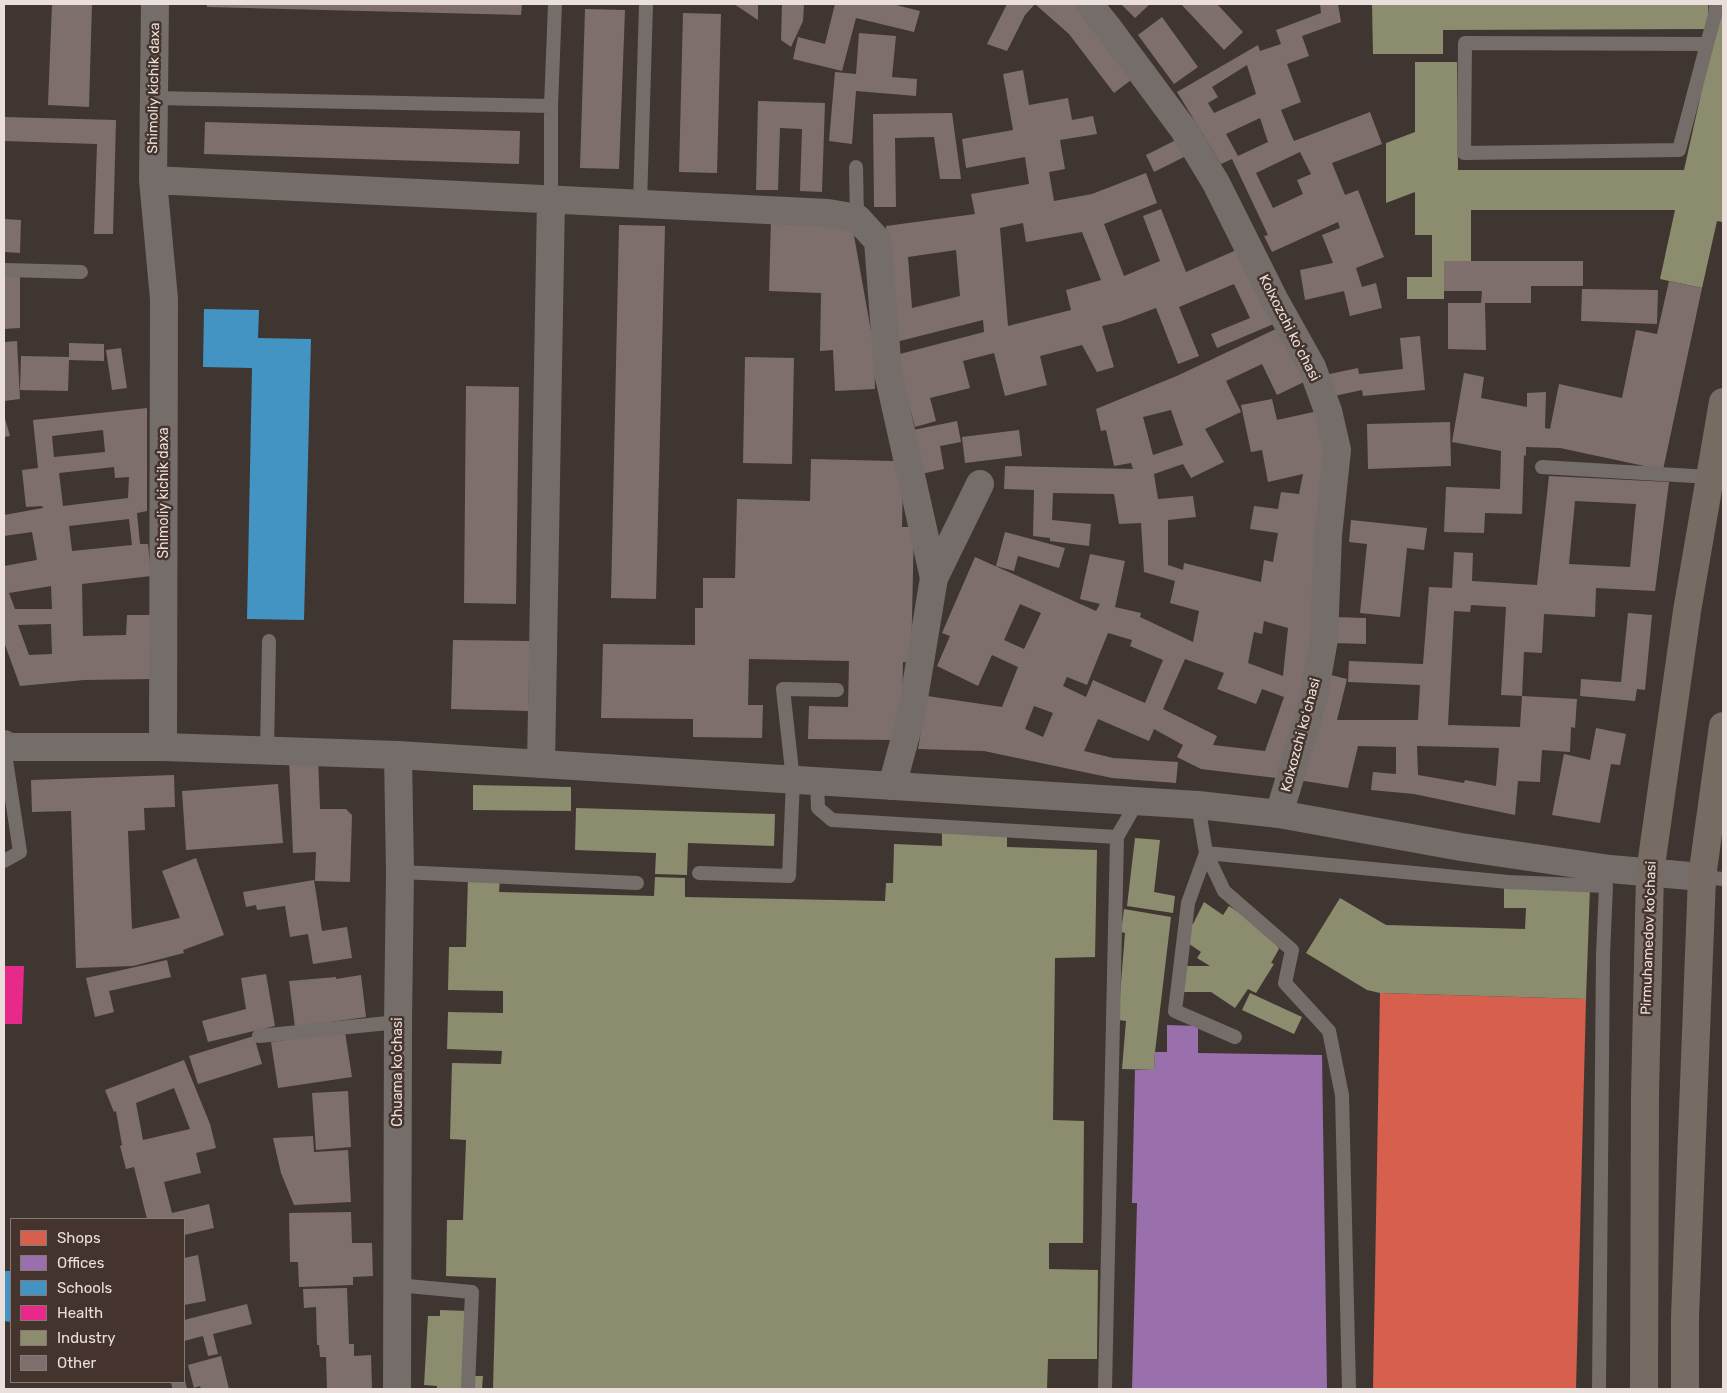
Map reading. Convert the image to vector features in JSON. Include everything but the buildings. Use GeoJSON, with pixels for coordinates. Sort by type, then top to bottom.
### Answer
{"type":"FeatureCollection","features":[{"type":"Feature","properties":{"kind":"main road","name":"Pirmuhamedov ko'chasi"},"geometry":{"type":"LineString","coordinates":[[1644,1389],[1645,1103],[1650,873],[1687,611],[1723,402]]}},
{"type":"Feature","properties":{"kind":"main road"},"geometry":{"type":"LineString","coordinates":[[1685,1389],[1685,1317],[1723,726]]}},
{"type":"Feature","properties":{"kind":"street","name":"Shimoliy kichik daxa"},"geometry":{"type":"LineString","coordinates":[[155,4],[153,180],[164,299],[163,747]]}},
{"type":"Feature","properties":{"kind":"street","name":"Kolxozchi koʻchasi"},"geometry":{"type":"LineString","coordinates":[[1088,4],[1109,29],[1184,130],[1216,183],[1274,299],[1312,367],[1328,411],[1337,450],[1328,535],[1324,639],[1313,701],[1279,814]]}},
{"type":"Feature","properties":{"kind":"street"},"geometry":{"type":"LineString","coordinates":[[153,180],[828,213],[857,218],[878,241],[888,373],[934,578]]}},
{"type":"Feature","properties":{"kind":"street"},"geometry":{"type":"LineString","coordinates":[[541,764],[551,200]]}},
{"type":"Feature","properties":{"kind":"street"},"geometry":{"type":"LineString","coordinates":[[892,786],[911,716],[934,578],[980,484]]}},
{"type":"Feature","properties":{"kind":"street"},"geometry":{"type":"LineString","coordinates":[[4,746],[163,747],[398,756],[1198,805],[1279,814],[1461,847],[1610,869],[1713,878]]}},
{"type":"Feature","properties":{"kind":"street","name":"Chuama ko'chasi"},"geometry":{"type":"LineString","coordinates":[[397,1389],[400,872],[398,756]]}},
{"type":"Feature","properties":{"kind":"lane"},"geometry":{"type":"LineString","coordinates":[[551,200],[554,4]]}},
{"type":"Feature","properties":{"kind":"lane"},"geometry":{"type":"LineString","coordinates":[[640,204],[646,4]]}},
{"type":"Feature","properties":{"kind":"lane"},"geometry":{"type":"LineString","coordinates":[[1707,44],[1466,43],[1464,153],[1678,150],[1707,44],[1716,4]]}},
{"type":"Feature","properties":{"kind":"lane"},"geometry":{"type":"LineString","coordinates":[[154,98],[551,106]]}},
{"type":"Feature","properties":{"kind":"lane"},"geometry":{"type":"LineString","coordinates":[[856,167],[857,218]]}},
{"type":"Feature","properties":{"kind":"lane"},"geometry":{"type":"LineString","coordinates":[[4,270],[81,272]]}},
{"type":"Feature","properties":{"kind":"lane"},"geometry":{"type":"LineString","coordinates":[[1542,467],[1710,477]]}},
{"type":"Feature","properties":{"kind":"lane"},"geometry":{"type":"LineString","coordinates":[[267,751],[269,641]]}},
{"type":"Feature","properties":{"kind":"lane"},"geometry":{"type":"LineString","coordinates":[[837,690],[783,689],[805,781],[818,808],[832,820],[1117,837]]}},
{"type":"Feature","properties":{"kind":"lane"},"geometry":{"type":"LineString","coordinates":[[4,746],[20,852],[4,861]]}},
{"type":"Feature","properties":{"kind":"lane"},"geometry":{"type":"LineString","coordinates":[[699,873],[789,876],[805,781]]}},
{"type":"Feature","properties":{"kind":"lane"},"geometry":{"type":"LineString","coordinates":[[1105,1389],[1117,837],[1137,802]]}},
{"type":"Feature","properties":{"kind":"lane"},"geometry":{"type":"LineString","coordinates":[[1198,805],[1206,853],[1224,891],[1292,950],[1285,983],[1329,1031],[1342,1095],[1348,1389]]}},
{"type":"Feature","properties":{"kind":"lane"},"geometry":{"type":"LineString","coordinates":[[1206,853],[1188,902],[1175,1011],[1235,1038]]}},
{"type":"Feature","properties":{"kind":"lane"},"geometry":{"type":"LineString","coordinates":[[1206,853],[1508,882],[1606,886],[1603,956],[1599,1389]]}},
{"type":"Feature","properties":{"kind":"lane"},"geometry":{"type":"LineString","coordinates":[[400,872],[637,883]]}},
{"type":"Feature","properties":{"kind":"lane"},"geometry":{"type":"LineString","coordinates":[[259,1036],[398,1022]]}},
{"type":"Feature","properties":{"kind":"lane"},"geometry":{"type":"LineString","coordinates":[[397,1285],[472,1292],[468,1387]]}}]}
